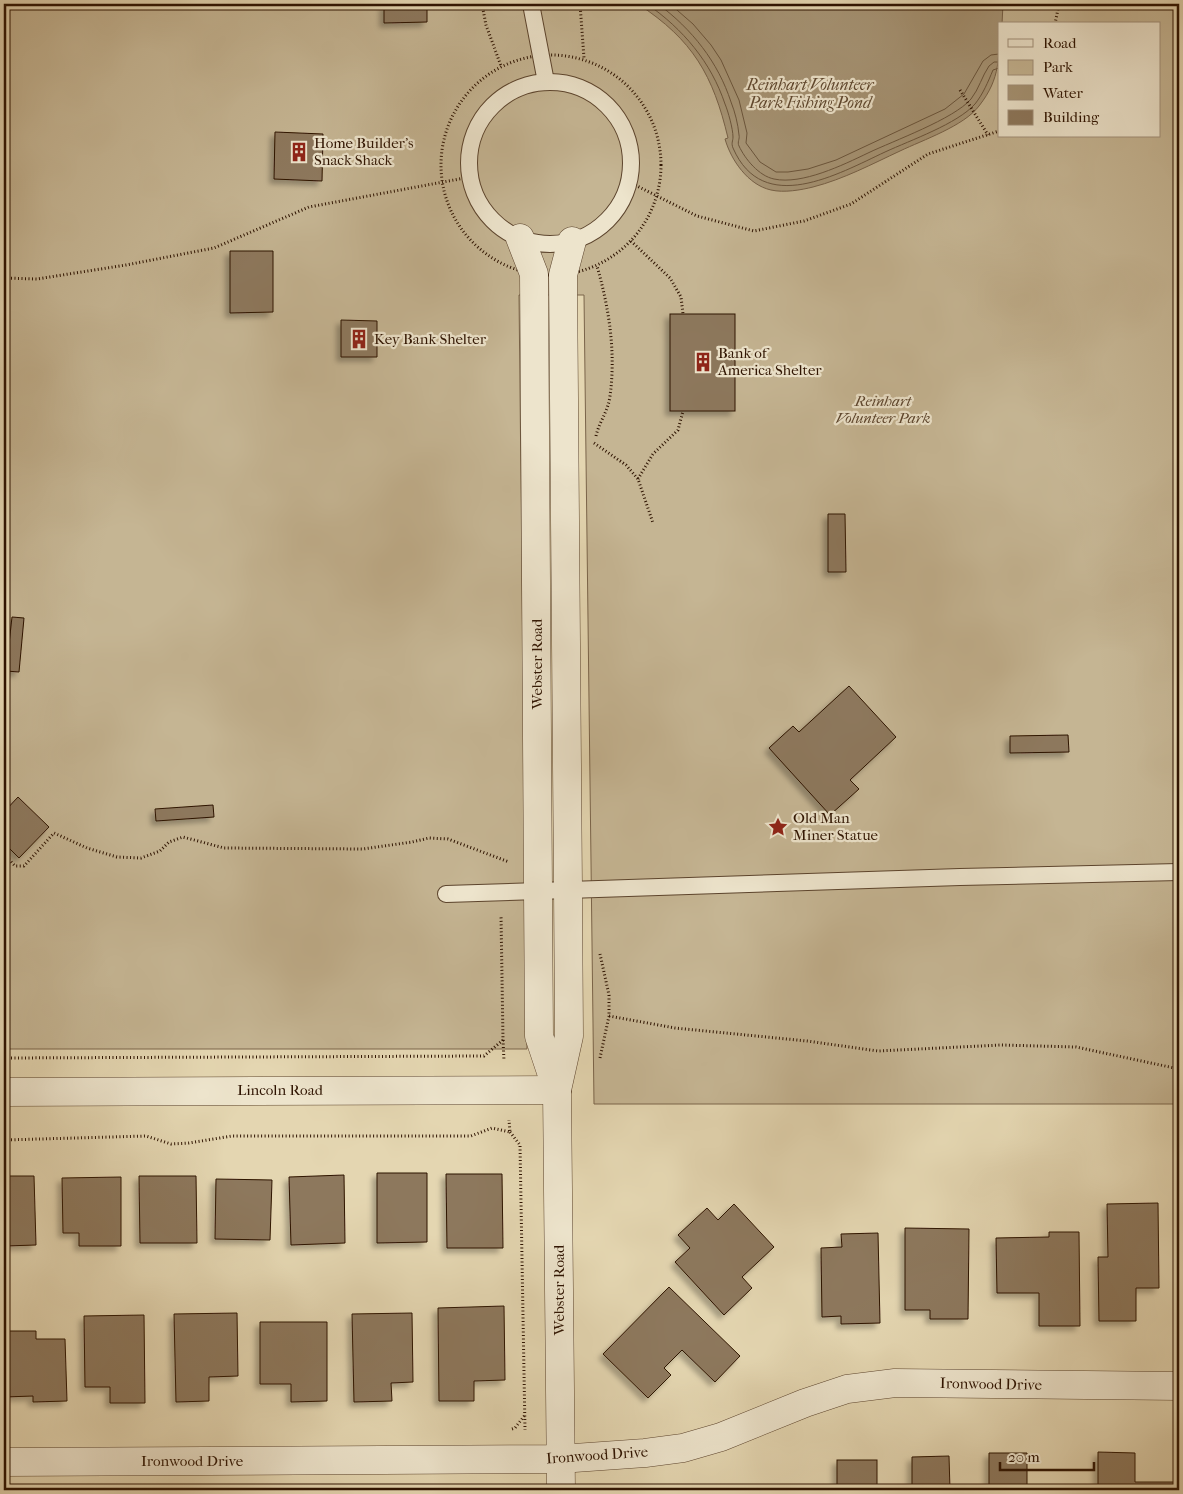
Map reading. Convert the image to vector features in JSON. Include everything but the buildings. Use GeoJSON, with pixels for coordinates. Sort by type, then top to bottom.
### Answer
{"type":"FeatureCollection","features":[{"type":"Feature","properties":{"kind":"street","name":"Webster Road"},"geometry":{"type":"LineString","coordinates":[[520,238],[534,274],[539,1036],[557,1090]]}},
{"type":"Feature","properties":{"kind":"street","name":"Webster Road"},"geometry":{"type":"LineString","coordinates":[[561,1490],[557,1090],[569,1036],[563,275],[572,241]]}},
{"type":"Feature","properties":{"kind":"street","name":"Lincoln Road"},"geometry":{"type":"LineString","coordinates":[[4,1092],[557,1090]]}},
{"type":"Feature","properties":{"kind":"street","name":"Ironwood Drive"},"geometry":{"type":"LineString","coordinates":[[4,1462],[560,1459],[645,1453],[683,1448],[721,1437],[805,1402],[847,1389],[866,1386],[895,1383],[1179,1386]]}},
{"type":"Feature","properties":{"kind":"lane"},"geometry":{"type":"LineString","coordinates":[[531,4],[546,82]]}},
{"type":"Feature","properties":{"kind":"lane"},"geometry":{"type":"LineString","coordinates":[[546,82],[571,84],[594,94],[613,111],[625,133],[631,157],[629,182],[621,202],[608,219],[592,232],[572,241],[546,244],[520,238],[497,224],[480,203],[470,177],[470,149],[479,123],[496,102],[519,87],[546,82]]}},
{"type":"Feature","properties":{"kind":"lane"},"geometry":{"type":"LineString","coordinates":[[446,894],[960,877],[1179,872]]}},
{"type":"Feature","properties":{"kind":"path"},"geometry":{"type":"LineString","coordinates":[[482,4],[486,25],[501,66]]}},
{"type":"Feature","properties":{"kind":"path"},"geometry":{"type":"LineString","coordinates":[[580,4],[584,58]]}},
{"type":"Feature","properties":{"kind":"path"},"geometry":{"type":"LineString","coordinates":[[1054,22],[1059,4]]}},
{"type":"Feature","properties":{"kind":"path"},"geometry":{"type":"LineString","coordinates":[[541,54],[562,54],[584,58],[614,74],[639,97],[655,128],[662,161],[658,195],[648,220],[631,241],[615,255],[597,266],[563,275],[534,274],[513,269],[487,255],[466,235],[450,210],[442,182],[442,147],[452,114],[473,86],[501,66],[520,58],[541,54]]}},
{"type":"Feature","properties":{"kind":"path"},"geometry":{"type":"LineString","coordinates":[[960,90],[988,135]]}},
{"type":"Feature","properties":{"kind":"path"},"geometry":{"type":"LineString","coordinates":[[629,182],[697,216],[754,231],[804,220],[851,204],[928,154],[998,131]]}},
{"type":"Feature","properties":{"kind":"path"},"geometry":{"type":"LineString","coordinates":[[4,278],[37,279],[126,265],[214,248],[309,207],[470,177]]}},
{"type":"Feature","properties":{"kind":"path"},"geometry":{"type":"LineString","coordinates":[[631,241],[670,278],[681,297],[683,314]]}},
{"type":"Feature","properties":{"kind":"path"},"geometry":{"type":"LineString","coordinates":[[594,453],[597,430],[606,415],[610,396],[612,354],[607,302],[597,266]]}},
{"type":"Feature","properties":{"kind":"path"},"geometry":{"type":"LineString","coordinates":[[638,480],[653,454],[678,430],[683,411]]}},
{"type":"Feature","properties":{"kind":"path"},"geometry":{"type":"LineString","coordinates":[[594,443],[626,465],[638,480],[653,523]]}},
{"type":"Feature","properties":{"kind":"path"},"geometry":{"type":"LineString","coordinates":[[4,854],[15,866],[24,866],[54,833],[87,848],[110,854],[141,858],[160,850],[169,842],[183,838],[224,848],[363,849],[429,838],[448,839],[515,865],[500,919],[506,1090],[510,1132],[520,1145],[526,1459]]}},
{"type":"Feature","properties":{"kind":"path"},"geometry":{"type":"LineString","coordinates":[[600,945],[601,963],[609,995],[609,1016],[600,1058]]}},
{"type":"Feature","properties":{"kind":"path"},"geometry":{"type":"LineString","coordinates":[[609,1016],[676,1028],[807,1041],[878,1051],[1001,1045],[1076,1047],[1179,1069]]}},
{"type":"Feature","properties":{"kind":"path"},"geometry":{"type":"LineString","coordinates":[[4,1058],[484,1056],[503,1040]]}},
{"type":"Feature","properties":{"kind":"path"},"geometry":{"type":"LineString","coordinates":[[4,1140],[146,1136],[172,1144],[232,1136],[471,1136],[492,1128],[510,1132]]}},
{"type":"Feature","properties":{"kind":"green space","name":"Reinhart Volunteer Park"},"geometry":{"type":"Polygon","coordinates":[[[4,4],[1179,4],[1179,1104],[594,1104],[584,295],[519,295],[527,1049],[4,1049],[4,4]]]}},
{"type":"Feature","properties":{"kind":"water","name":"Reinhart Volunteer Park Fishing Pond"},"geometry":{"type":"Polygon","coordinates":[[[638,4],[1003,4],[1002,22],[998,22],[998,57],[995,76],[979,106],[964,120],[847,176],[813,187],[781,191],[771,190],[755,183],[736,163],[725,139],[728,138],[722,116],[707,77],[687,46],[657,18],[638,4]]]}},
{"type":"Feature","properties":{"kind":"place","name":"Home Builder's Snack Shack"},"geometry":{"type":"Point","coordinates":[299,152]}},
{"type":"Feature","properties":{"kind":"place","name":"Key Bank Shelter"},"geometry":{"type":"Point","coordinates":[359,339]}},
{"type":"Feature","properties":{"kind":"place","name":"Bank of America Shelter"},"geometry":{"type":"Point","coordinates":[703,362]}},
{"type":"Feature","properties":{"kind":"place","name":"Old Man Miner Statue"},"geometry":{"type":"Point","coordinates":[778,827]}}]}
